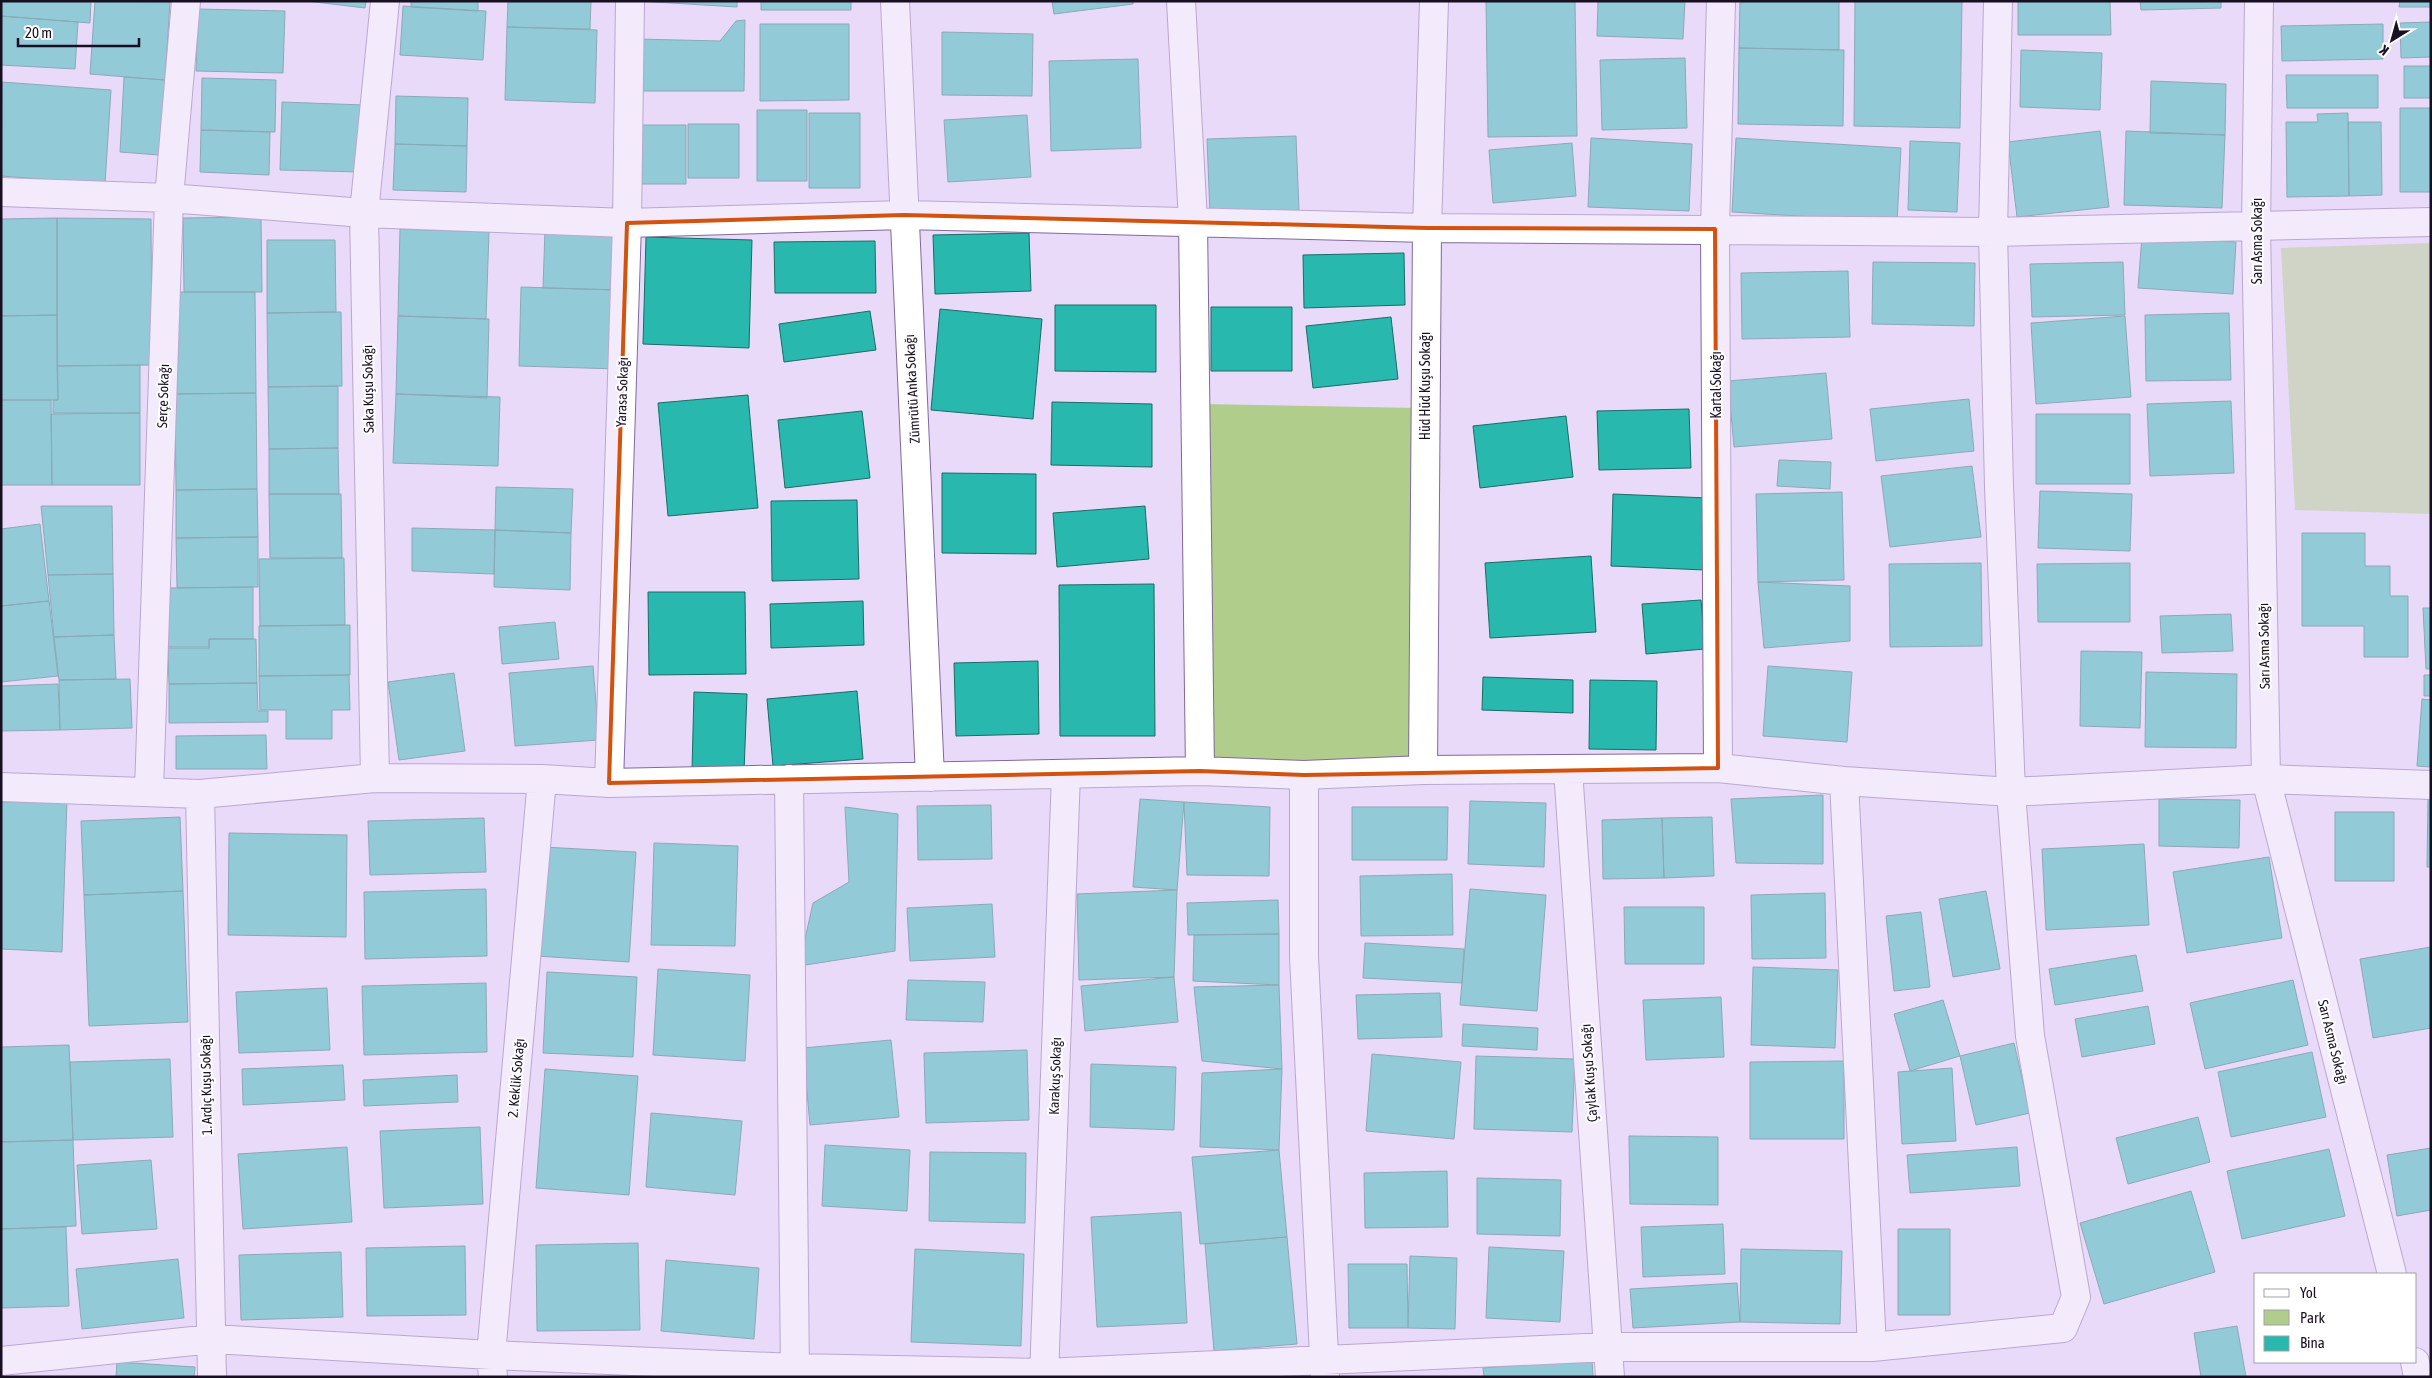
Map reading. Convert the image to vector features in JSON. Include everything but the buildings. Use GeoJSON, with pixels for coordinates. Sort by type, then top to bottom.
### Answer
{"type":"FeatureCollection","features":[{"type":"Feature","properties":{"kind":"street","name":"Serçe Sokağı"},"geometry":{"type":"LineString","coordinates":[[149,791],[170,198],[186,1]]}},
{"type":"Feature","properties":{"kind":"street","name":"Saka Kuşu Sokağı"},"geometry":{"type":"LineString","coordinates":[[375,778],[364,214],[385,1]]}},
{"type":"Feature","properties":{"kind":"street","name":"Yarasa Sokağı"},"geometry":{"type":"LineString","coordinates":[[609,782],[627,223],[630,1]]}},
{"type":"Feature","properties":{"kind":"street","name":"Zümrütü Anka Sokağı"},"geometry":{"type":"LineString","coordinates":[[895,1],[930,776]]}},
{"type":"Feature","properties":{"kind":"street"},"geometry":{"type":"LineString","coordinates":[[1181,1],[1194,221],[1200,771]]}},
{"type":"Feature","properties":{"kind":"street","name":"Hüd Hüd Kuşu Sokağı"},"geometry":{"type":"LineString","coordinates":[[1423,770],[1427,228],[1434,1]]}},
{"type":"Feature","properties":{"kind":"street","name":"Kartal Sokağı"},"geometry":{"type":"LineString","coordinates":[[1718,768],[1715,229],[1720,1]]}},
{"type":"Feature","properties":{"kind":"street"},"geometry":{"type":"LineString","coordinates":[[1,1361],[212,1339],[492,1366],[1044,1375],[1324,1368],[1608,1347],[1872,1347],[2063,1328],[2076,1297],[2030,1036],[2011,792],[1999,486],[1993,232],[1998,1]]}},
{"type":"Feature","properties":{"kind":"street","name":"Sarı Asma Sokağı"},"geometry":{"type":"LineString","coordinates":[[2259,1],[2256,227],[2266,779],[2392,1273]]}},
{"type":"Feature","properties":{"kind":"street"},"geometry":{"type":"LineString","coordinates":[[1,192],[170,198],[364,214],[627,223],[904,215],[1427,228],[1993,232],[2431,222]]}},
{"type":"Feature","properties":{"kind":"street"},"geometry":{"type":"LineString","coordinates":[[1,787],[200,794],[375,778],[542,779],[609,782],[1200,771],[1304,775],[1423,770],[1718,768],[1844,781],[2011,792],[2266,779],[2431,785]]}},
{"type":"Feature","properties":{"kind":"street","name":"Çaylak Kuşu Sokağı"},"geometry":{"type":"LineString","coordinates":[[1568,770],[1610,1377]]}},
{"type":"Feature","properties":{"kind":"street","name":"Karakuş Sokağı"},"geometry":{"type":"LineString","coordinates":[[1044,1375],[1066,774]]}},
{"type":"Feature","properties":{"kind":"street"},"geometry":{"type":"LineString","coordinates":[[1304,775],[1304,957],[1324,1368]]}},
{"type":"Feature","properties":{"kind":"street","name":"2. Keklik Sokağı"},"geometry":{"type":"LineString","coordinates":[[492,1366],[542,779]]}},
{"type":"Feature","properties":{"kind":"street"},"geometry":{"type":"LineString","coordinates":[[789,779],[795,1372]]}},
{"type":"Feature","properties":{"kind":"street"},"geometry":{"type":"LineString","coordinates":[[1844,781],[1872,1347]]}},
{"type":"Feature","properties":{"kind":"street","name":"1. Ardıç Kuşu Sokağı"},"geometry":{"type":"LineString","coordinates":[[200,794],[212,1377]]}},
{"type":"Feature","properties":{"kind":"street"},"geometry":{"type":"LineString","coordinates":[[2414,1363],[2418,1377]]}},
{"type":"Feature","properties":{"kind":"highlighted area"},"geometry":{"type":"Polygon","coordinates":[[[904,215],[1427,228],[1715,229],[1718,768],[1304,775],[1200,771],[609,783],[627,223],[904,215]]]}},
{"type":"Feature","properties":{"kind":"green space"},"geometry":{"type":"Polygon","coordinates":[[[2431,243],[2431,514],[2295,510],[2281,248],[2431,243]]]}},
{"type":"Feature","properties":{"kind":"green space"},"geometry":{"type":"Polygon","coordinates":[[[1203,404],[1419,408],[1416,760],[1208,764],[1203,404]]]}}]}
